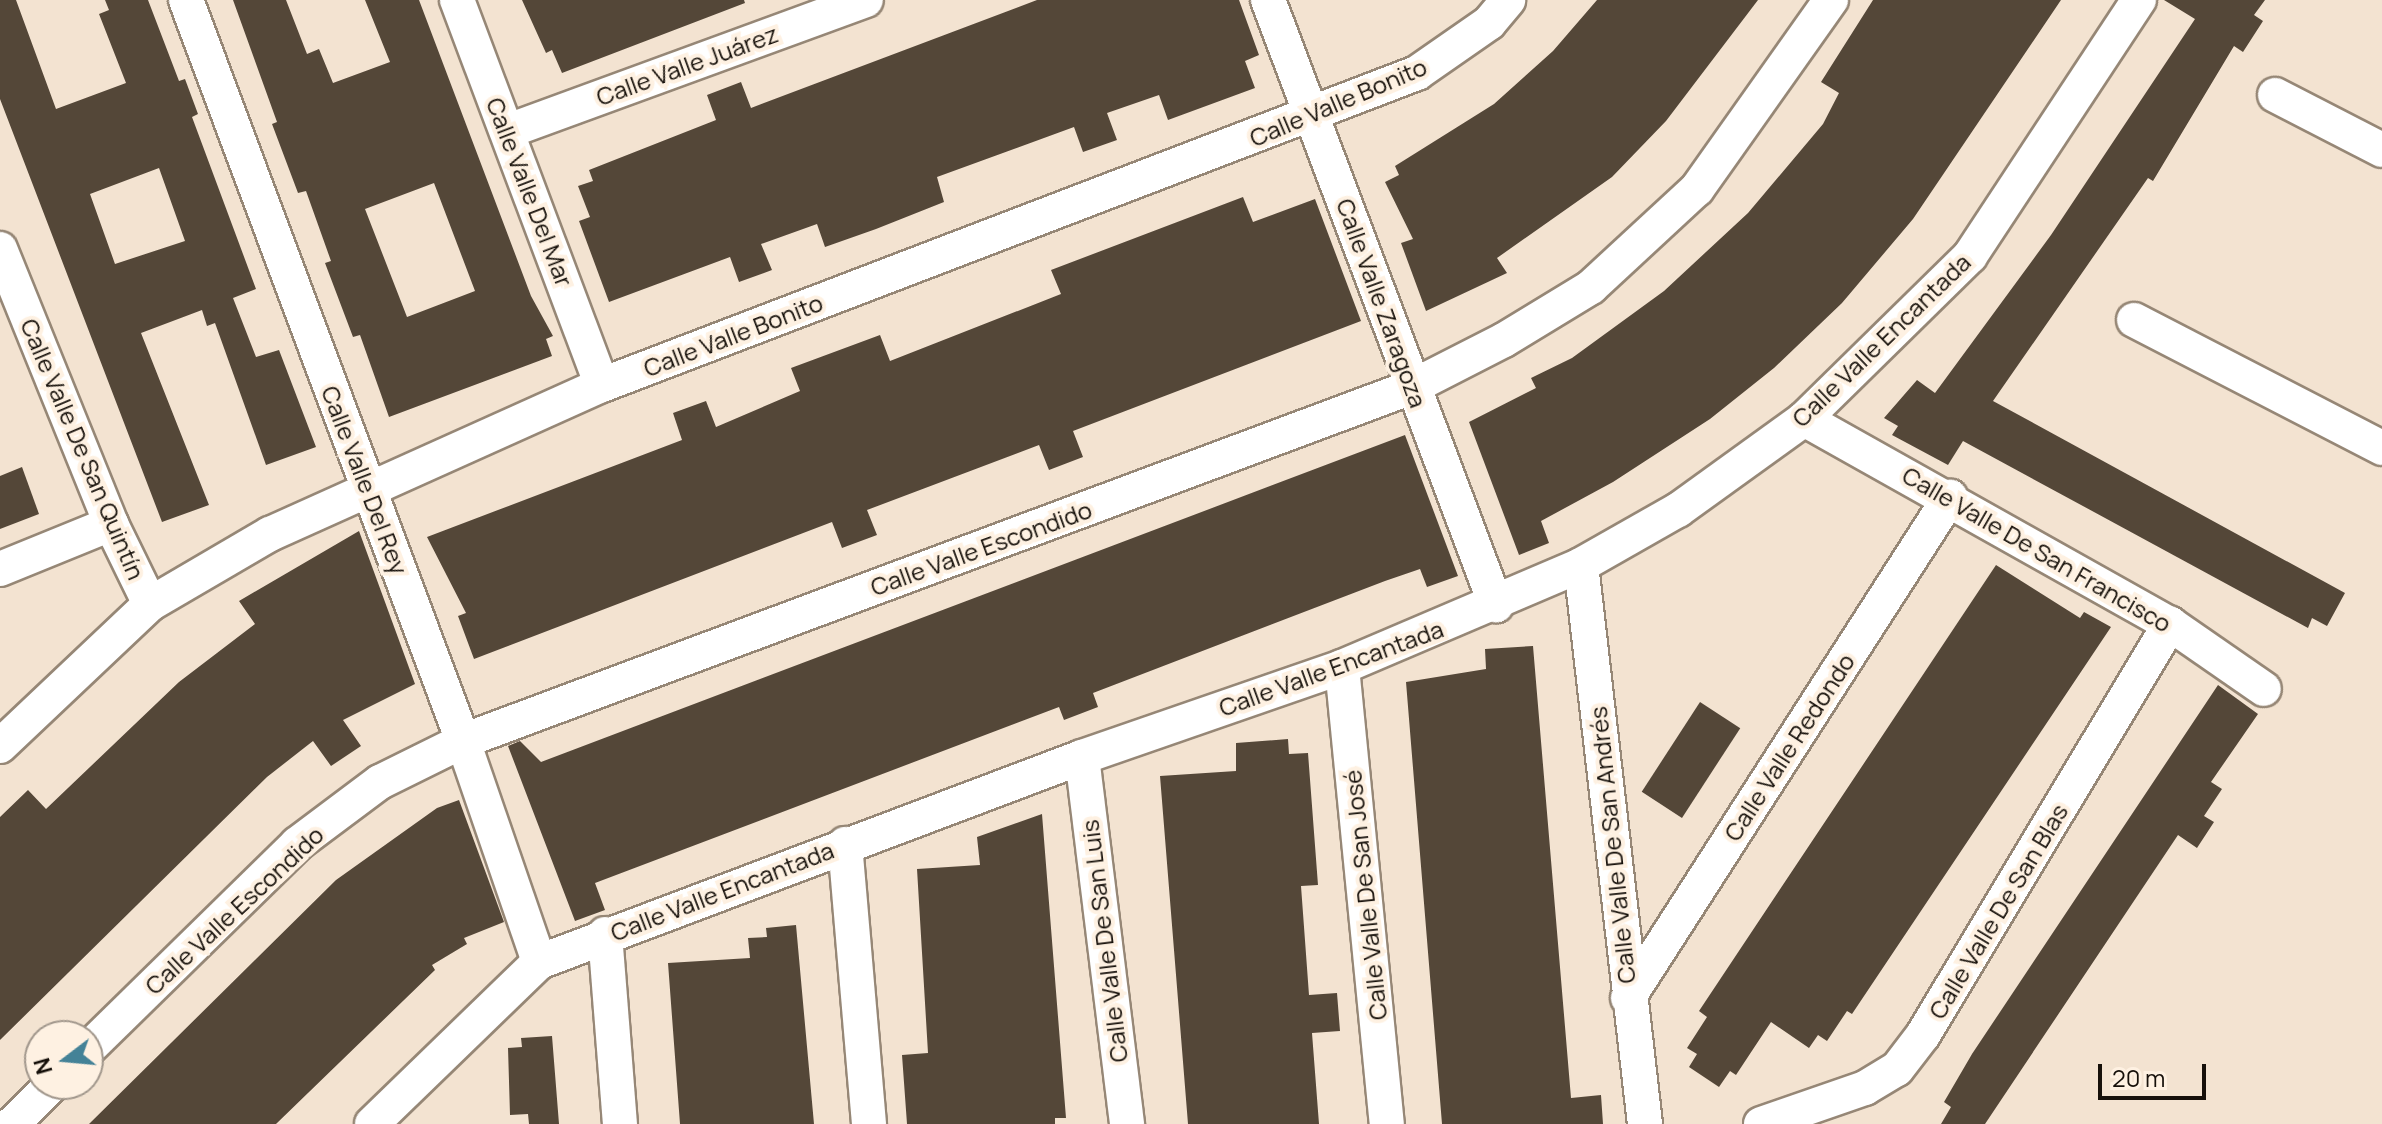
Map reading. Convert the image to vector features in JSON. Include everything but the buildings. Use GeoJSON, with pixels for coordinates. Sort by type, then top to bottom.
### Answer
{"type":"FeatureCollection","features":[{"type":"Feature","properties":{"kind":"street","name":"Calle Valle Del Rey"},"geometry":{"type":"LineString","coordinates":[[186,0],[463,741],[539,962]]}},
{"type":"Feature","properties":{"kind":"street","name":"Calle Valle Del Mar"},"geometry":{"type":"LineString","coordinates":[[457,0],[602,385]]}},
{"type":"Feature","properties":{"kind":"street","name":"Calle Valle Juárez"},"geometry":{"type":"LineString","coordinates":[[508,131],[866,0]]}},
{"type":"Feature","properties":{"kind":"street","name":"Calle Valle Zaragoza"},"geometry":{"type":"LineString","coordinates":[[1268,0],[1496,605]]}},
{"type":"Feature","properties":{"kind":"street","name":"Calle Valle Bonito"},"geometry":{"type":"LineString","coordinates":[[0,746],[150,604],[270,534],[602,385],[1314,116],[1417,73],[1489,23],[1508,0]]}},
{"type":"Feature","properties":{"kind":"street","name":"Calle Valle Escondido"},"geometry":{"type":"LineString","coordinates":[[104,1033],[297,844],[380,782],[463,741],[1412,387],[1591,287],[1697,189],[1831,0]]}},
{"type":"Feature","properties":{"kind":"street","name":"Calle Valle Encantada"},"geometry":{"type":"LineString","coordinates":[[372,1124],[539,962],[845,844],[1082,757],[1342,667],[1496,605],[1581,565],[1678,510],[1804,419],[1970,256],[2139,0]]}},
{"type":"Feature","properties":{"kind":"street"},"geometry":{"type":"LineString","coordinates":[[2275,95],[2382,150]]}},
{"type":"Feature","properties":{"kind":"street","name":"Calle Valle De San Quintín"},"geometry":{"type":"LineString","coordinates":[[4,271],[111,524],[150,604]]}},
{"type":"Feature","properties":{"kind":"street"},"geometry":{"type":"LineString","coordinates":[[2134,320],[2382,448]]}},
{"type":"Feature","properties":{"kind":"street","name":"Calle Valle De San Francisco"},"geometry":{"type":"LineString","coordinates":[[1804,419],[1950,497],[2170,624],[2264,689]]}},
{"type":"Feature","properties":{"kind":"street","name":"Calle Valle Redondo"},"geometry":{"type":"LineString","coordinates":[[1628,998],[1950,497]]}},
{"type":"Feature","properties":{"kind":"street"},"geometry":{"type":"LineString","coordinates":[[0,569],[111,524]]}},
{"type":"Feature","properties":{"kind":"street","name":"Calle Valle De San Andrés"},"geometry":{"type":"LineString","coordinates":[[1581,565],[1628,998],[1645,1124]]}},
{"type":"Feature","properties":{"kind":"street","name":"Calle Valle De San Blas"},"geometry":{"type":"LineString","coordinates":[[1761,1124],[1865,1088],[1897,1069],[1923,1035],[2170,624]]}},
{"type":"Feature","properties":{"kind":"street","name":"Calle Valle De San José"},"geometry":{"type":"LineString","coordinates":[[1342,667],[1387,1124]]}},
{"type":"Feature","properties":{"kind":"street","name":"Calle Valle De San Luis"},"geometry":{"type":"LineString","coordinates":[[1082,757],[1127,1124]]}},
{"type":"Feature","properties":{"kind":"street"},"geometry":{"type":"LineString","coordinates":[[845,844],[869,1124]]}},
{"type":"Feature","properties":{"kind":"street"},"geometry":{"type":"LineString","coordinates":[[605,934],[620,1124]]}},
{"type":"Feature","properties":{"kind":"street"},"geometry":{"type":"LineString","coordinates":[[12,1124],[37,1100]]}}]}
